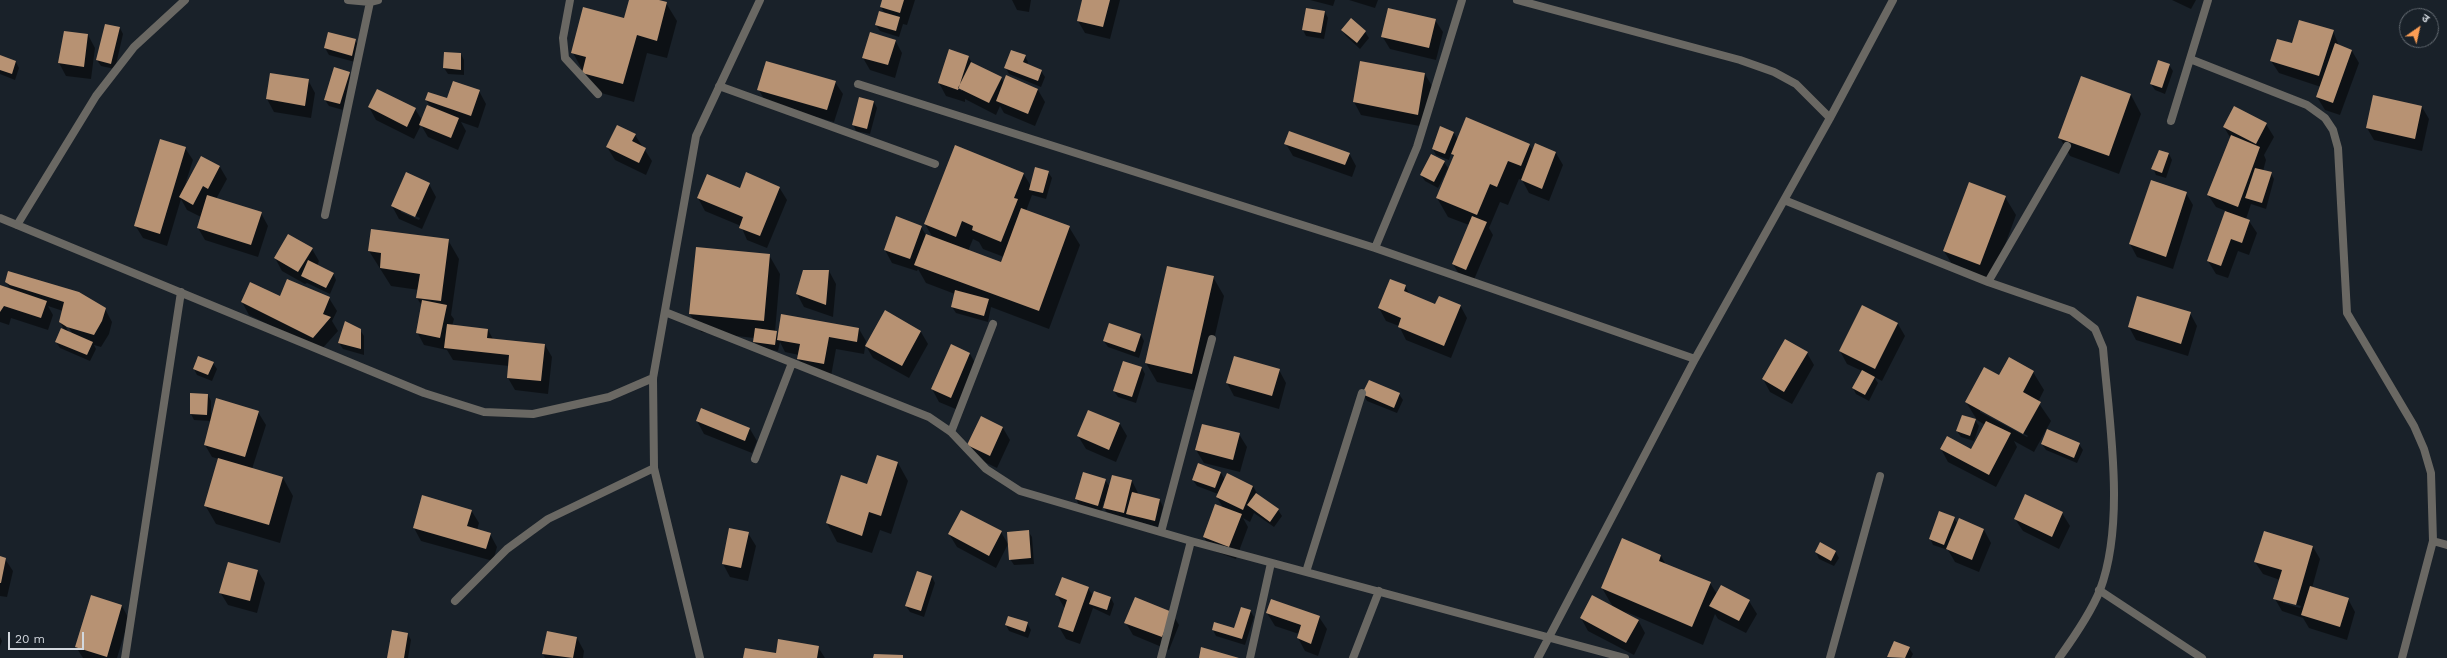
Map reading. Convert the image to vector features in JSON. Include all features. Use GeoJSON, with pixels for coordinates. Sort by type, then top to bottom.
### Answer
{"type":"FeatureCollection","features":[{"type":"Feature","properties":{"kind":"street"},"geometry":{"type":"LineString","coordinates":[[17,225],[96,96],[134,47],[185,0]]}},
{"type":"Feature","properties":{"kind":"street"},"geometry":{"type":"LineString","coordinates":[[325,215],[373,1],[348,0]]}},
{"type":"Feature","properties":{"kind":"street"},"geometry":{"type":"LineString","coordinates":[[570,0],[563,38],[564,58],[598,94]]}},
{"type":"Feature","properties":{"kind":"street"},"geometry":{"type":"LineString","coordinates":[[700,658],[654,468],[654,378],[696,136],[760,0]]}},
{"type":"Feature","properties":{"kind":"street"},"geometry":{"type":"LineString","coordinates":[[1375,248],[1417,147],[1462,0]]}},
{"type":"Feature","properties":{"kind":"street"},"geometry":{"type":"LineString","coordinates":[[1517,0],[1740,60],[1774,72],[1796,84],[1830,118]]}},
{"type":"Feature","properties":{"kind":"street"},"geometry":{"type":"LineString","coordinates":[[1538,658],[1695,359],[1830,118],[1893,0]]}},
{"type":"Feature","properties":{"kind":"street"},"geometry":{"type":"LineString","coordinates":[[2171,121],[2208,0]]}},
{"type":"Feature","properties":{"kind":"street"},"geometry":{"type":"LineString","coordinates":[[2190,59],[2307,105],[2325,118],[2333,130],[2338,148],[2347,313],[2414,426],[2424,449],[2431,472],[2434,541],[2402,658]]}},
{"type":"Feature","properties":{"kind":"street"},"geometry":{"type":"LineString","coordinates":[[858,84],[1375,248],[1695,359]]}},
{"type":"Feature","properties":{"kind":"street"},"geometry":{"type":"LineString","coordinates":[[719,86],[935,164]]}},
{"type":"Feature","properties":{"kind":"street"},"geometry":{"type":"LineString","coordinates":[[1988,282],[2067,146]]}},
{"type":"Feature","properties":{"kind":"street"},"geometry":{"type":"LineString","coordinates":[[1784,200],[1988,282],[2072,311],[2095,329],[2103,348],[2114,501],[2110,548],[2100,590],[2059,658]]}},
{"type":"Feature","properties":{"kind":"street"},"geometry":{"type":"LineString","coordinates":[[0,218],[424,392],[484,412],[533,414],[608,397],[654,378]]}},
{"type":"Feature","properties":{"kind":"street"},"geometry":{"type":"LineString","coordinates":[[125,658],[181,292]]}},
{"type":"Feature","properties":{"kind":"street"},"geometry":{"type":"LineString","coordinates":[[665,312],[792,364],[929,417],[951,432],[986,469],[1020,492],[1271,563],[1549,636],[1625,658]]}},
{"type":"Feature","properties":{"kind":"street"},"geometry":{"type":"LineString","coordinates":[[951,432],[993,324]]}},
{"type":"Feature","properties":{"kind":"street"},"geometry":{"type":"LineString","coordinates":[[1161,532],[1212,339]]}},
{"type":"Feature","properties":{"kind":"street"},"geometry":{"type":"LineString","coordinates":[[755,459],[792,364]]}},
{"type":"Feature","properties":{"kind":"street"},"geometry":{"type":"LineString","coordinates":[[1306,572],[1362,393]]}},
{"type":"Feature","properties":{"kind":"street"},"geometry":{"type":"LineString","coordinates":[[455,601],[507,550],[548,519],[654,468]]}},
{"type":"Feature","properties":{"kind":"street"},"geometry":{"type":"LineString","coordinates":[[1830,658],[1880,476]]}},
{"type":"Feature","properties":{"kind":"street"},"geometry":{"type":"LineString","coordinates":[[1161,658],[1191,541]]}},
{"type":"Feature","properties":{"kind":"street"},"geometry":{"type":"LineString","coordinates":[[2434,541],[2447,544]]}},
{"type":"Feature","properties":{"kind":"street"},"geometry":{"type":"LineString","coordinates":[[1250,658],[1271,563]]}},
{"type":"Feature","properties":{"kind":"street"},"geometry":{"type":"LineString","coordinates":[[2100,590],[2202,658]]}},
{"type":"Feature","properties":{"kind":"street"},"geometry":{"type":"LineString","coordinates":[[1353,658],[1379,591]]}},
{"type":"Feature","properties":{"kind":"building"},"geometry":{"type":"Polygon","coordinates":[[[629,0],[659,0],[667,2],[657,41],[637,35],[623,84],[582,73],[586,57],[571,53],[583,7],[624,18],[629,0]]]}},
{"type":"Feature","properties":{"kind":"building"},"geometry":{"type":"Polygon","coordinates":[[[882,0],[904,0],[900,13],[880,7],[882,0]]]}},
{"type":"Feature","properties":{"kind":"building"},"geometry":{"type":"Polygon","coordinates":[[[1082,0],[1110,0],[1103,27],[1077,21],[1082,0]]]}},
{"type":"Feature","properties":{"kind":"building"},"geometry":{"type":"Polygon","coordinates":[[[1306,8],[1325,11],[1321,33],[1302,30],[1306,8]]]}},
{"type":"Feature","properties":{"kind":"building"},"geometry":{"type":"Polygon","coordinates":[[[1388,8],[1436,19],[1429,48],[1381,37],[1388,8]]]}},
{"type":"Feature","properties":{"kind":"building"},"geometry":{"type":"Polygon","coordinates":[[[879,11],[900,17],[896,31],[875,25],[879,11]]]}},
{"type":"Feature","properties":{"kind":"building"},"geometry":{"type":"Polygon","coordinates":[[[1351,18],[1366,31],[1357,43],[1341,30],[1351,18]]]}},
{"type":"Feature","properties":{"kind":"building"},"geometry":{"type":"Polygon","coordinates":[[[2299,20],[2334,30],[2319,76],[2270,61],[2277,39],[2292,43],[2299,20]]]}},
{"type":"Feature","properties":{"kind":"building"},"geometry":{"type":"Polygon","coordinates":[[[105,24],[120,27],[111,64],[96,60],[105,24]]]}},
{"type":"Feature","properties":{"kind":"building"},"geometry":{"type":"Polygon","coordinates":[[[64,31],[88,34],[84,67],[58,63],[64,31]]]}},
{"type":"Feature","properties":{"kind":"building"},"geometry":{"type":"Polygon","coordinates":[[[328,32],[356,39],[352,56],[324,48],[328,32]]]}},
{"type":"Feature","properties":{"kind":"building"},"geometry":{"type":"Polygon","coordinates":[[[870,32],[896,40],[888,65],[862,58],[870,32]]]}},
{"type":"Feature","properties":{"kind":"building"},"geometry":{"type":"Polygon","coordinates":[[[2335,43],[2352,50],[2333,103],[2316,97],[2335,43]]]}},
{"type":"Feature","properties":{"kind":"building"},"geometry":{"type":"Polygon","coordinates":[[[949,49],[969,56],[958,90],[938,83],[949,49]]]}},
{"type":"Feature","properties":{"kind":"building"},"geometry":{"type":"Polygon","coordinates":[[[1011,50],[1026,55],[1023,62],[1042,70],[1038,81],[1004,68],[1011,50]]]}},
{"type":"Feature","properties":{"kind":"building"},"geometry":{"type":"Polygon","coordinates":[[[444,52],[461,53],[461,70],[443,68],[444,52]]]}},
{"type":"Feature","properties":{"kind":"building"},"geometry":{"type":"Polygon","coordinates":[[[0,55],[16,61],[12,74],[0,70],[0,55]]]}},
{"type":"Feature","properties":{"kind":"building"},"geometry":{"type":"Polygon","coordinates":[[[2158,60],[2170,64],[2162,88],[2150,84],[2158,60]]]}},
{"type":"Feature","properties":{"kind":"building"},"geometry":{"type":"Polygon","coordinates":[[[766,61],[836,81],[827,110],[757,90],[766,61]]]}},
{"type":"Feature","properties":{"kind":"building"},"geometry":{"type":"Polygon","coordinates":[[[1360,61],[1425,73],[1418,115],[1353,102],[1360,61]]]}},
{"type":"Feature","properties":{"kind":"building"},"geometry":{"type":"Polygon","coordinates":[[[971,62],[1002,77],[989,103],[958,88],[971,62]]]}},
{"type":"Feature","properties":{"kind":"building"},"geometry":{"type":"Polygon","coordinates":[[[334,67],[350,72],[340,104],[324,100],[334,67]]]}},
{"type":"Feature","properties":{"kind":"building"},"geometry":{"type":"Polygon","coordinates":[[[270,73],[309,79],[305,106],[266,99],[270,73]]]}},
{"type":"Feature","properties":{"kind":"building"},"geometry":{"type":"Polygon","coordinates":[[[1006,75],[1038,89],[1028,114],[996,101],[1006,75]]]}},
{"type":"Feature","properties":{"kind":"building"},"geometry":{"type":"Polygon","coordinates":[[[2081,76],[2131,94],[2109,156],[2058,138],[2081,76]]]}},
{"type":"Feature","properties":{"kind":"building"},"geometry":{"type":"Polygon","coordinates":[[[453,81],[480,90],[471,116],[425,100],[428,92],[447,98],[453,81]]]}},
{"type":"Feature","properties":{"kind":"building"},"geometry":{"type":"Polygon","coordinates":[[[377,89],[416,108],[407,127],[368,107],[377,89]]]}},
{"type":"Feature","properties":{"kind":"building"},"geometry":{"type":"Polygon","coordinates":[[[2373,95],[2422,106],[2415,139],[2366,128],[2373,95]]]}},
{"type":"Feature","properties":{"kind":"building"},"geometry":{"type":"Polygon","coordinates":[[[859,97],[874,101],[867,129],[852,125],[859,97]]]}},
{"type":"Feature","properties":{"kind":"building"},"geometry":{"type":"Polygon","coordinates":[[[427,105],[459,118],[451,138],[419,125],[427,105]]]}},
{"type":"Feature","properties":{"kind":"building"},"geometry":{"type":"Polygon","coordinates":[[[2234,106],[2267,123],[2256,144],[2223,127],[2234,106]]]}},
{"type":"Feature","properties":{"kind":"building"},"geometry":{"type":"Polygon","coordinates":[[[1466,117],[1530,144],[1521,166],[1508,161],[1497,187],[1490,184],[1477,215],[1436,198],[1454,155],[1451,154],[1466,117]]]}},
{"type":"Feature","properties":{"kind":"building"},"geometry":{"type":"Polygon","coordinates":[[[617,125],[636,134],[632,141],[646,148],[639,163],[606,147],[617,125]]]}},
{"type":"Feature","properties":{"kind":"building"},"geometry":{"type":"Polygon","coordinates":[[[1440,126],[1454,132],[1445,154],[1432,149],[1440,126]]]}},
{"type":"Feature","properties":{"kind":"building"},"geometry":{"type":"Polygon","coordinates":[[[1289,131],[1350,153],[1345,165],[1284,144],[1289,131]]]}},
{"type":"Feature","properties":{"kind":"building"},"geometry":{"type":"Polygon","coordinates":[[[2231,135],[2260,147],[2238,207],[2207,195],[2231,135]]]}},
{"type":"Feature","properties":{"kind":"building"},"geometry":{"type":"Polygon","coordinates":[[[160,139],[186,147],[160,234],[134,226],[160,139]]]}},
{"type":"Feature","properties":{"kind":"building"},"geometry":{"type":"Polygon","coordinates":[[[1535,143],[1556,152],[1542,189],[1521,180],[1535,143]]]}},
{"type":"Feature","properties":{"kind":"building"},"geometry":{"type":"Polygon","coordinates":[[[955,145],[1024,173],[1014,198],[1018,199],[1001,242],[972,230],[973,226],[962,221],[956,237],[924,224],[955,145]]]}},
{"type":"Feature","properties":{"kind":"building"},"geometry":{"type":"Polygon","coordinates":[[[2159,150],[2169,153],[2162,173],[2151,169],[2159,150]]]}},
{"type":"Feature","properties":{"kind":"building"},"geometry":{"type":"Polygon","coordinates":[[[1431,154],[1445,161],[1434,182],[1420,175],[1431,154]]]}},
{"type":"Feature","properties":{"kind":"building"},"geometry":{"type":"Polygon","coordinates":[[[201,156],[220,166],[208,189],[203,186],[193,205],[179,197],[201,156]]]}},
{"type":"Feature","properties":{"kind":"building"},"geometry":{"type":"Polygon","coordinates":[[[1035,167],[1049,171],[1043,193],[1029,190],[1035,167]]]}},
{"type":"Feature","properties":{"kind":"building"},"geometry":{"type":"Polygon","coordinates":[[[2255,168],[2272,172],[2262,203],[2245,198],[2255,168]]]}},
{"type":"Feature","properties":{"kind":"building"},"geometry":{"type":"Polygon","coordinates":[[[406,172],[430,183],[415,217],[391,206],[406,172]]]}},
{"type":"Feature","properties":{"kind":"building"},"geometry":{"type":"Polygon","coordinates":[[[746,172],[780,187],[760,236],[739,228],[743,217],[697,198],[707,174],[740,188],[746,172]]]}},
{"type":"Feature","properties":{"kind":"building"},"geometry":{"type":"Polygon","coordinates":[[[2151,180],[2187,192],[2166,257],[2129,244],[2151,180]]]}},
{"type":"Feature","properties":{"kind":"building"},"geometry":{"type":"Polygon","coordinates":[[[1969,182],[2006,196],[1980,265],[1943,251],[1969,182]]]}},
{"type":"Feature","properties":{"kind":"building"},"geometry":{"type":"Polygon","coordinates":[[[207,195],[262,212],[251,245],[197,228],[207,195]]]}},
{"type":"Feature","properties":{"kind":"building"},"geometry":{"type":"Polygon","coordinates":[[[1021,208],[1070,226],[1039,311],[914,265],[926,234],[1001,262],[1021,208]]]}},
{"type":"Feature","properties":{"kind":"building"},"geometry":{"type":"Polygon","coordinates":[[[2225,211],[2250,220],[2242,243],[2231,239],[2221,266],[2207,261],[2225,211]]]}},
{"type":"Feature","properties":{"kind":"building"},"geometry":{"type":"Polygon","coordinates":[[[896,216],[922,226],[910,259],[884,250],[896,216]]]}},
{"type":"Feature","properties":{"kind":"building"},"geometry":{"type":"Polygon","coordinates":[[[1472,216],[1487,222],[1466,270],[1452,264],[1472,216]]]}},
{"type":"Feature","properties":{"kind":"building"},"geometry":{"type":"Polygon","coordinates":[[[371,229],[449,239],[441,301],[416,298],[420,274],[380,268],[381,253],[368,251],[371,229]]]}},
{"type":"Feature","properties":{"kind":"building"},"geometry":{"type":"Polygon","coordinates":[[[288,234],[313,248],[298,272],[274,258],[288,234]]]}},
{"type":"Feature","properties":{"kind":"building"},"geometry":{"type":"Polygon","coordinates":[[[696,247],[770,254],[764,321],[689,314],[696,247]]]}},
{"type":"Feature","properties":{"kind":"building"},"geometry":{"type":"Polygon","coordinates":[[[308,260],[334,273],[326,288],[301,276],[308,260]]]}},
{"type":"Feature","properties":{"kind":"building"},"geometry":{"type":"Polygon","coordinates":[[[1167,266],[1214,276],[1192,374],[1145,363],[1167,266]]]}},
{"type":"Feature","properties":{"kind":"building"},"geometry":{"type":"Polygon","coordinates":[[[803,270],[829,270],[826,305],[796,294],[803,270]]]}},
{"type":"Feature","properties":{"kind":"building"},"geometry":{"type":"Polygon","coordinates":[[[8,271],[79,292],[106,308],[102,321],[94,335],[67,327],[59,322],[64,302],[10,285],[5,282],[8,271]]]}},
{"type":"Feature","properties":{"kind":"building"},"geometry":{"type":"Polygon","coordinates":[[[287,279],[330,297],[323,314],[331,317],[313,338],[241,302],[250,282],[280,296],[287,279]]]}},
{"type":"Feature","properties":{"kind":"building"},"geometry":{"type":"Polygon","coordinates":[[[1390,279],[1406,285],[1404,291],[1435,304],[1439,296],[1461,305],[1444,346],[1398,327],[1401,318],[1378,308],[1390,279]]]}},
{"type":"Feature","properties":{"kind":"building"},"geometry":{"type":"Polygon","coordinates":[[[0,285],[47,301],[41,318],[4,306],[0,312],[0,285]]]}},
{"type":"Feature","properties":{"kind":"building"},"geometry":{"type":"Polygon","coordinates":[[[955,290],[989,299],[984,316],[951,307],[955,290]]]}},
{"type":"Feature","properties":{"kind":"building"},"geometry":{"type":"Polygon","coordinates":[[[2137,296],[2191,312],[2181,344],[2128,327],[2137,296]]]}},
{"type":"Feature","properties":{"kind":"building"},"geometry":{"type":"Polygon","coordinates":[[[422,300],[447,305],[440,338],[416,333],[422,300]]]}},
{"type":"Feature","properties":{"kind":"building"},"geometry":{"type":"Polygon","coordinates":[[[1862,305],[1898,323],[1875,369],[1839,351],[1862,305]]]}},
{"type":"Feature","properties":{"kind":"building"},"geometry":{"type":"Polygon","coordinates":[[[885,310],[921,331],[902,366],[865,346],[885,310]]]}},
{"type":"Feature","properties":{"kind":"building"},"geometry":{"type":"Polygon","coordinates":[[[781,314],[859,328],[857,342],[829,337],[824,364],[797,359],[800,344],[777,340],[781,314]]]}},
{"type":"Feature","properties":{"kind":"building"},"geometry":{"type":"Polygon","coordinates":[[[345,321],[361,329],[361,349],[338,343],[345,321]]]}},
{"type":"Feature","properties":{"kind":"building"},"geometry":{"type":"Polygon","coordinates":[[[1109,323],[1141,334],[1135,352],[1103,341],[1109,323]]]}},
{"type":"Feature","properties":{"kind":"building"},"geometry":{"type":"Polygon","coordinates":[[[447,324],[488,329],[487,338],[545,344],[541,381],[507,378],[509,355],[444,348],[447,324]]]}},
{"type":"Feature","properties":{"kind":"building"},"geometry":{"type":"Polygon","coordinates":[[[61,328],[93,342],[87,355],[55,342],[61,328]]]}},
{"type":"Feature","properties":{"kind":"building"},"geometry":{"type":"Polygon","coordinates":[[[755,328],[777,331],[775,345],[753,342],[755,328]]]}},
{"type":"Feature","properties":{"kind":"building"},"geometry":{"type":"Polygon","coordinates":[[[1785,339],[1808,352],[1784,392],[1762,379],[1785,339]]]}},
{"type":"Feature","properties":{"kind":"building"},"geometry":{"type":"Polygon","coordinates":[[[951,344],[970,353],[951,398],[931,389],[951,344]]]}},
{"type":"Feature","properties":{"kind":"building"},"geometry":{"type":"Polygon","coordinates":[[[198,356],[214,362],[208,375],[193,369],[198,356]]]}},
{"type":"Feature","properties":{"kind":"building"},"geometry":{"type":"Polygon","coordinates":[[[1234,356],[1280,369],[1272,396],[1226,383],[1234,356]]]}},
{"type":"Feature","properties":{"kind":"building"},"geometry":{"type":"Polygon","coordinates":[[[2009,357],[2034,371],[2023,392],[2041,402],[2023,434],[1965,402],[1984,367],[1999,375],[2009,357]]]}},
{"type":"Feature","properties":{"kind":"building"},"geometry":{"type":"Polygon","coordinates":[[[1123,361],[1142,367],[1132,397],[1113,391],[1123,361]]]}},
{"type":"Feature","properties":{"kind":"building"},"geometry":{"type":"Polygon","coordinates":[[[1862,370],[1875,377],[1865,395],[1852,388],[1862,370]]]}},
{"type":"Feature","properties":{"kind":"building"},"geometry":{"type":"Polygon","coordinates":[[[1369,380],[1400,393],[1394,408],[1362,394],[1369,380]]]}},
{"type":"Feature","properties":{"kind":"building"},"geometry":{"type":"Polygon","coordinates":[[[190,393],[208,394],[207,415],[190,414],[190,393]]]}},
{"type":"Feature","properties":{"kind":"building"},"geometry":{"type":"Polygon","coordinates":[[[216,398],[259,411],[245,457],[204,445],[216,398]]]}},
{"type":"Feature","properties":{"kind":"building"},"geometry":{"type":"Polygon","coordinates":[[[701,408],[750,428],[745,441],[696,421],[701,408]]]}},
{"type":"Feature","properties":{"kind":"building"},"geometry":{"type":"Polygon","coordinates":[[[1088,410],[1120,423],[1109,450],[1077,436],[1088,410]]]}},
{"type":"Feature","properties":{"kind":"building"},"geometry":{"type":"Polygon","coordinates":[[[1962,415],[1976,419],[1970,436],[1956,431],[1962,415]]]}},
{"type":"Feature","properties":{"kind":"building"},"geometry":{"type":"Polygon","coordinates":[[[981,416],[1003,427],[990,456],[967,445],[981,416]]]}},
{"type":"Feature","properties":{"kind":"building"},"geometry":{"type":"Polygon","coordinates":[[[1986,421],[2011,433],[1989,475],[1940,449],[1947,436],[1971,449],[1986,421]]]}},
{"type":"Feature","properties":{"kind":"building"},"geometry":{"type":"Polygon","coordinates":[[[1202,424],[1240,433],[1233,460],[1195,450],[1202,424]]]}},
{"type":"Feature","properties":{"kind":"building"},"geometry":{"type":"Polygon","coordinates":[[[2047,429],[2080,443],[2074,458],[2041,444],[2047,429]]]}},
{"type":"Feature","properties":{"kind":"building"},"geometry":{"type":"Polygon","coordinates":[[[877,455],[898,462],[881,516],[869,512],[862,536],[826,523],[841,475],[867,484],[877,455]]]}},
{"type":"Feature","properties":{"kind":"building"},"geometry":{"type":"Polygon","coordinates":[[[218,458],[283,477],[269,525],[204,506],[218,458]]]}},
{"type":"Feature","properties":{"kind":"building"},"geometry":{"type":"Polygon","coordinates":[[[1198,463],[1221,472],[1215,488],[1192,480],[1198,463]]]}},
{"type":"Feature","properties":{"kind":"building"},"geometry":{"type":"Polygon","coordinates":[[[1083,472],[1106,479],[1098,506],[1075,499],[1083,472]]]}},
{"type":"Feature","properties":{"kind":"building"},"geometry":{"type":"Polygon","coordinates":[[[1227,473],[1253,486],[1243,510],[1216,497],[1227,473]]]}},
{"type":"Feature","properties":{"kind":"building"},"geometry":{"type":"Polygon","coordinates":[[[1112,475],[1132,480],[1124,513],[1103,508],[1112,475]]]}},
{"type":"Feature","properties":{"kind":"building"},"geometry":{"type":"Polygon","coordinates":[[[1132,492],[1160,499],[1155,521],[1126,514],[1132,492]]]}},
{"type":"Feature","properties":{"kind":"building"},"geometry":{"type":"Polygon","coordinates":[[[1256,493],[1279,509],[1270,522],[1247,505],[1256,493]]]}},
{"type":"Feature","properties":{"kind":"building"},"geometry":{"type":"Polygon","coordinates":[[[2025,494],[2063,512],[2052,537],[2014,519],[2025,494]]]}},
{"type":"Feature","properties":{"kind":"building"},"geometry":{"type":"Polygon","coordinates":[[[422,495],[472,510],[467,526],[491,533],[486,549],[413,528],[422,495]]]}},
{"type":"Feature","properties":{"kind":"building"},"geometry":{"type":"Polygon","coordinates":[[[1215,504],[1242,514],[1229,547],[1203,537],[1215,504]]]}},
{"type":"Feature","properties":{"kind":"building"},"geometry":{"type":"Polygon","coordinates":[[[961,510],[1002,531],[989,556],[948,534],[961,510]]]}},
{"type":"Feature","properties":{"kind":"building"},"geometry":{"type":"Polygon","coordinates":[[[1939,511],[1955,517],[1944,545],[1929,539],[1939,511]]]}},
{"type":"Feature","properties":{"kind":"building"},"geometry":{"type":"Polygon","coordinates":[[[1959,518],[1984,529],[1972,560],[1946,549],[1959,518]]]}},
{"type":"Feature","properties":{"kind":"building"},"geometry":{"type":"Polygon","coordinates":[[[729,528],[749,532],[741,568],[722,564],[729,528]]]}},
{"type":"Feature","properties":{"kind":"building"},"geometry":{"type":"Polygon","coordinates":[[[1029,530],[1031,558],[1009,560],[1007,532],[1029,530]]]}},
{"type":"Feature","properties":{"kind":"building"},"geometry":{"type":"Polygon","coordinates":[[[2264,531],[2313,546],[2296,605],[2273,599],[2282,570],[2254,562],[2264,531]]]}},
{"type":"Feature","properties":{"kind":"building"},"geometry":{"type":"Polygon","coordinates":[[[1622,538],[1661,555],[1659,561],[1711,582],[1692,627],[1601,588],[1622,538]]]}},
{"type":"Feature","properties":{"kind":"building"},"geometry":{"type":"Polygon","coordinates":[[[1820,542],[1836,551],[1831,561],[1815,552],[1820,542]]]}},
{"type":"Feature","properties":{"kind":"building"},"geometry":{"type":"Polygon","coordinates":[[[0,556],[6,558],[1,583],[0,583],[0,556]]]}},
{"type":"Feature","properties":{"kind":"building"},"geometry":{"type":"Polygon","coordinates":[[[228,562],[258,570],[250,601],[219,593],[228,562]]]}},
{"type":"Feature","properties":{"kind":"building"},"geometry":{"type":"Polygon","coordinates":[[[917,571],[932,576],[921,611],[905,606],[917,571]]]}},
{"type":"Feature","properties":{"kind":"building"},"geometry":{"type":"Polygon","coordinates":[[[1062,577],[1089,587],[1073,632],[1058,627],[1067,600],[1055,595],[1062,577]]]}},
{"type":"Feature","properties":{"kind":"building"},"geometry":{"type":"Polygon","coordinates":[[[1721,585],[1750,600],[1739,621],[1709,606],[1721,585]]]}},
{"type":"Feature","properties":{"kind":"building"},"geometry":{"type":"Polygon","coordinates":[[[2310,586],[2349,598],[2340,627],[2301,615],[2310,586]]]}},
{"type":"Feature","properties":{"kind":"building"},"geometry":{"type":"Polygon","coordinates":[[[1094,591],[1111,597],[1107,610],[1089,604],[1094,591]]]}},
{"type":"Feature","properties":{"kind":"building"},"geometry":{"type":"Polygon","coordinates":[[[91,595],[122,605],[107,657],[75,647],[91,595]]]}},
{"type":"Feature","properties":{"kind":"building"},"geometry":{"type":"Polygon","coordinates":[[[1592,595],[1639,620],[1626,643],[1580,618],[1592,595]]]}},
{"type":"Feature","properties":{"kind":"building"},"geometry":{"type":"Polygon","coordinates":[[[1135,597],[1172,612],[1162,637],[1124,623],[1135,597]]]}},
{"type":"Feature","properties":{"kind":"building"},"geometry":{"type":"Polygon","coordinates":[[[1271,599],[1320,616],[1311,644],[1297,638],[1301,625],[1266,613],[1271,599]]]}},
{"type":"Feature","properties":{"kind":"building"},"geometry":{"type":"Polygon","coordinates":[[[1241,607],[1251,610],[1242,639],[1212,630],[1214,622],[1234,628],[1241,607]]]}},
{"type":"Feature","properties":{"kind":"building"},"geometry":{"type":"Polygon","coordinates":[[[1008,616],[1028,622],[1025,632],[1005,625],[1008,616]]]}},
{"type":"Feature","properties":{"kind":"building"},"geometry":{"type":"Polygon","coordinates":[[[392,630],[408,633],[404,658],[387,658],[392,630]]]}},
{"type":"Feature","properties":{"kind":"building"},"geometry":{"type":"Polygon","coordinates":[[[547,631],[577,637],[573,658],[542,654],[547,631]]]}},
{"type":"Feature","properties":{"kind":"building"},"geometry":{"type":"Polygon","coordinates":[[[778,639],[819,646],[817,658],[743,658],[745,648],[776,653],[778,639]]]}},
{"type":"Feature","properties":{"kind":"building"},"geometry":{"type":"Polygon","coordinates":[[[1894,641],[1910,647],[1905,658],[1887,657],[1894,641]]]}},
{"type":"Feature","properties":{"kind":"building"},"geometry":{"type":"Polygon","coordinates":[[[1201,647],[1239,658],[1199,658],[1201,647]]]}},
{"type":"Feature","properties":{"kind":"building"},"geometry":{"type":"Polygon","coordinates":[[[874,654],[903,655],[903,658],[873,658],[874,654]]]}}]}
